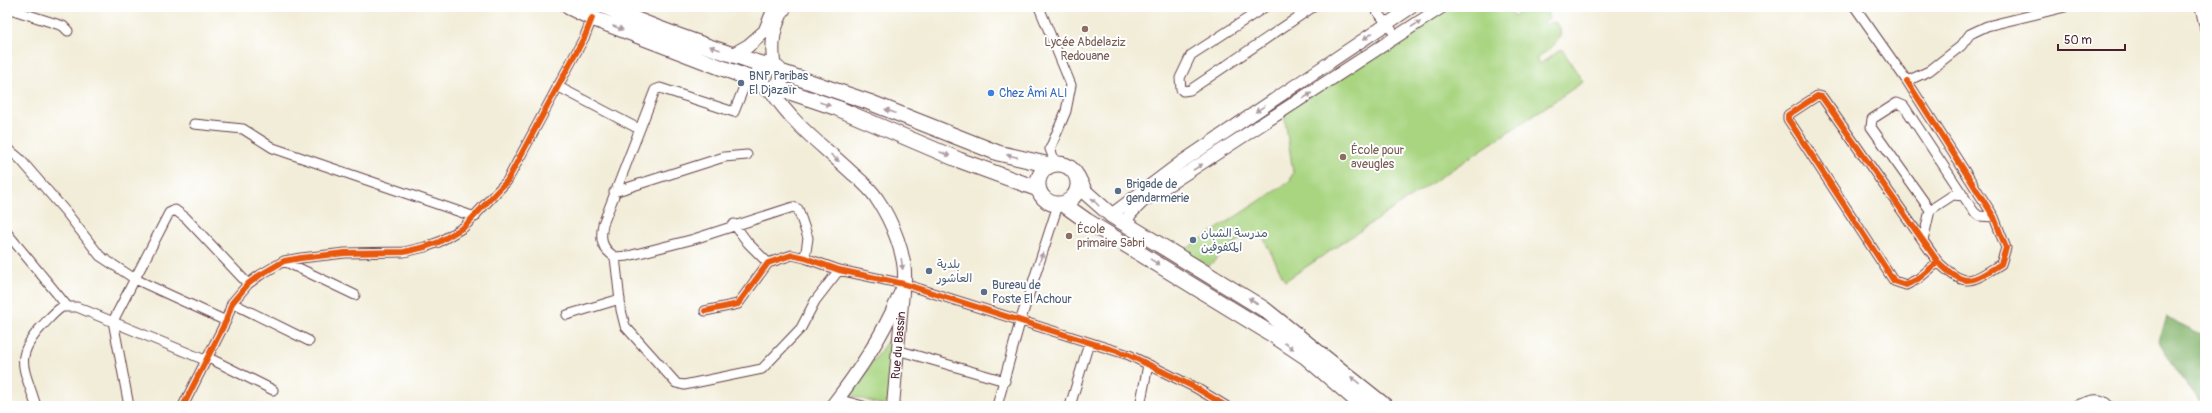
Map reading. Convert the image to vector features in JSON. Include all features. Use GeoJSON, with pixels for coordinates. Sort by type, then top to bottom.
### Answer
{"type":"FeatureCollection","features":[{"type":"Feature","properties":{"kind":"main road"},"geometry":{"type":"LineString","coordinates":[[569,7],[592,18],[763,84],[837,108],[960,160],[1038,189],[1048,202],[1060,204],[1306,357],[1363,406]]}},
{"type":"Feature","properties":{"kind":"main road"},"geometry":{"type":"LineString","coordinates":[[732,55],[757,40],[765,31],[775,7]]}},
{"type":"Feature","properties":{"kind":"main road"},"geometry":{"type":"LineString","coordinates":[[763,84],[781,81],[774,68],[772,49],[773,35],[785,7]]}},
{"type":"Feature","properties":{"kind":"main road"},"geometry":{"type":"LineString","coordinates":[[612,8],[732,55],[774,68],[869,102],[998,153],[1065,165],[1072,169],[1085,192],[1110,216],[1242,294],[1264,309],[1385,406]]}},
{"type":"Feature","properties":{"kind":"main road"},"geometry":{"type":"LineString","coordinates":[[774,68],[759,73],[763,84],[802,130],[852,173],[876,197],[897,239],[902,264],[904,284],[880,335],[835,403]]}},
{"type":"Feature","properties":{"kind":"main road"},"geometry":{"type":"LineString","coordinates":[[1038,189],[1040,174],[1053,164]]}},
{"type":"Feature","properties":{"kind":"main road"},"geometry":{"type":"LineString","coordinates":[[1060,204],[1077,192],[1077,176]]}},
{"type":"Feature","properties":{"kind":"street"},"geometry":{"type":"LineString","coordinates":[[1039,7],[1071,85],[1066,111],[1050,149],[1053,164]]}},
{"type":"Feature","properties":{"kind":"street"},"geometry":{"type":"LineString","coordinates":[[1266,7],[1191,55],[1180,78],[1180,89],[1184,91],[1190,90],[1312,7]]}},
{"type":"Feature","properties":{"kind":"street"},"geometry":{"type":"LineString","coordinates":[[1374,7],[1397,37]]}},
{"type":"Feature","properties":{"kind":"street"},"geometry":{"type":"LineString","coordinates":[[1110,216],[1180,163],[1412,7]]}},
{"type":"Feature","properties":{"kind":"street"},"geometry":{"type":"LineString","coordinates":[[1124,224],[1131,213],[1142,202],[1442,7]]}},
{"type":"Feature","properties":{"kind":"street"},"geometry":{"type":"LineString","coordinates":[[1855,7],[1907,81],[1994,217],[2006,248],[2002,264],[1975,279],[1964,280],[1954,277],[1938,262],[1822,97],[1817,96],[1788,115],[1788,119],[1894,281],[1906,285],[1918,279],[1938,262]]}},
{"type":"Feature","properties":{"kind":"street"},"geometry":{"type":"LineString","coordinates":[[1907,81],[1929,72],[1961,46],[1970,34],[1987,26],[2065,7]]}},
{"type":"Feature","properties":{"kind":"street"},"geometry":{"type":"LineString","coordinates":[[2200,7],[2205,30]]}},
{"type":"Feature","properties":{"kind":"street"},"geometry":{"type":"LineString","coordinates":[[7,8],[63,26],[68,31]]}},
{"type":"Feature","properties":{"kind":"street"},"geometry":{"type":"LineString","coordinates":[[183,406],[226,321],[232,303],[248,284],[284,261],[345,253],[404,252],[425,248],[452,235],[475,217],[507,181],[557,86],[586,36],[592,18]]}},
{"type":"Feature","properties":{"kind":"street"},"geometry":{"type":"LineString","coordinates":[[763,84],[734,112],[657,87],[614,192],[600,236],[604,247],[615,257],[625,326],[676,383],[684,385],[762,369],[801,328],[815,301],[839,270]]}},
{"type":"Feature","properties":{"kind":"street"},"geometry":{"type":"LineString","coordinates":[[557,86],[639,129]]}},
{"type":"Feature","properties":{"kind":"street"},"geometry":{"type":"LineString","coordinates":[[1930,210],[1871,127],[1872,119],[1897,103],[1904,106],[1974,212],[1979,216],[1994,217]]}},
{"type":"Feature","properties":{"kind":"street"},"geometry":{"type":"LineString","coordinates":[[194,124],[242,129],[274,148],[475,217]]}},
{"type":"Feature","properties":{"kind":"street"},"geometry":{"type":"LineString","coordinates":[[7,148],[20,159],[66,212],[100,256],[135,279],[226,321]]}},
{"type":"Feature","properties":{"kind":"street"},"geometry":{"type":"LineString","coordinates":[[614,192],[724,157],[747,155]]}},
{"type":"Feature","properties":{"kind":"street"},"geometry":{"type":"LineString","coordinates":[[1923,241],[1930,210],[1953,194],[1964,196]]}},
{"type":"Feature","properties":{"kind":"street"},"geometry":{"type":"LineString","coordinates":[[997,406],[1020,322],[1060,204]]}},
{"type":"Feature","properties":{"kind":"street"},"geometry":{"type":"LineString","coordinates":[[615,257],[628,256],[694,239],[734,224],[796,207],[808,238],[806,258]]}},
{"type":"Feature","properties":{"kind":"street"},"geometry":{"type":"LineString","coordinates":[[129,406],[113,321],[169,213],[175,210],[186,218],[248,284]]}},
{"type":"Feature","properties":{"kind":"street"},"geometry":{"type":"LineString","coordinates":[[734,224],[748,243],[768,263]]}},
{"type":"Feature","properties":{"kind":"street"},"geometry":{"type":"LineString","coordinates":[[7,233],[67,306]]}},
{"type":"Feature","properties":{"kind":"street"},"geometry":{"type":"LineString","coordinates":[[706,311],[738,304],[768,263],[792,255],[806,258],[839,270],[904,284],[1020,322],[1129,355],[1196,388],[1226,406]]}},
{"type":"Feature","properties":{"kind":"street"},"geometry":{"type":"LineString","coordinates":[[284,261],[355,294]]}},
{"type":"Feature","properties":{"kind":"street","name":"Rue du Bassin"},"geometry":{"type":"LineString","coordinates":[[893,406],[904,284]]}},
{"type":"Feature","properties":{"kind":"street"},"geometry":{"type":"LineString","coordinates":[[567,315],[620,299]]}},
{"type":"Feature","properties":{"kind":"street"},"geometry":{"type":"LineString","coordinates":[[232,303],[309,341]]}},
{"type":"Feature","properties":{"kind":"street"},"geometry":{"type":"LineString","coordinates":[[36,406],[24,364],[24,352],[31,338],[58,310],[67,306],[77,307],[113,321],[206,359],[273,390]]}},
{"type":"Feature","properties":{"kind":"street"},"geometry":{"type":"LineString","coordinates":[[1070,406],[1089,343]]}},
{"type":"Feature","properties":{"kind":"street"},"geometry":{"type":"LineString","coordinates":[[897,350],[1005,381]]}},
{"type":"Feature","properties":{"kind":"street"},"geometry":{"type":"LineString","coordinates":[[1140,406],[1148,365]]}},
{"type":"Feature","properties":{"kind":"street"},"geometry":{"type":"LineString","coordinates":[[2075,406],[2091,400],[2100,400],[2109,406]]}},
{"type":"Feature","properties":{"kind":"street"},"geometry":{"type":"LineString","coordinates":[[835,403],[864,406]]}},
{"type":"Feature","properties":{"kind":"green space","name":"École pour aveugles"},"geometry":{"type":"Polygon","coordinates":[[[1446,7],[1515,7],[1510,11],[1514,16],[1521,11],[1533,7],[1546,9],[1549,18],[1544,23],[1546,25],[1550,22],[1556,23],[1560,28],[1559,39],[1536,59],[1540,64],[1562,49],[1583,82],[1285,281],[1263,237],[1256,235],[1241,239],[1227,249],[1209,266],[1183,251],[1290,181],[1293,172],[1284,113],[1446,7]]]}},
{"type":"Feature","properties":{"kind":"green space"},"geometry":{"type":"Polygon","coordinates":[[[2166,317],[2203,335],[2205,338],[2205,406],[2203,406],[2177,372],[2158,340],[2166,317]]]}},
{"type":"Feature","properties":{"kind":"green space"},"geometry":{"type":"Polygon","coordinates":[[[893,333],[888,402],[882,405],[849,395],[893,333]]]}},
{"type":"Feature","properties":{"kind":"cycle path"},"geometry":{"type":"LineString","coordinates":[[183,406],[226,321],[232,303],[248,284],[260,275],[284,261],[301,258],[345,253],[404,252],[439,242],[464,227],[507,181],[585,36],[592,18]]}},
{"type":"Feature","properties":{"kind":"cycle path"},"geometry":{"type":"LineString","coordinates":[[1907,81],[1994,217],[2006,248],[2001,264],[1982,275],[1969,280],[1955,276],[1938,262],[1822,97],[1817,96],[1788,115],[1788,119],[1894,281],[1906,285],[1918,279],[1938,262]]}},
{"type":"Feature","properties":{"kind":"cycle path"},"geometry":{"type":"LineString","coordinates":[[705,311],[738,304],[768,263],[792,255],[839,270],[904,284],[1129,355],[1196,388],[1226,406]]}},
{"type":"Feature","properties":{"kind":"place","name":"Lycée Abdelaziz Redouane"},"geometry":{"type":"Point","coordinates":[1085,29]}},
{"type":"Feature","properties":{"kind":"place","name":"BNP Paribas El Djazaïr"},"geometry":{"type":"Point","coordinates":[741,83]}},
{"type":"Feature","properties":{"kind":"place","name":"Chez Âmi ALI"},"geometry":{"type":"Point","coordinates":[991,93]}},
{"type":"Feature","properties":{"kind":"place","name":"École pour aveugles"},"geometry":{"type":"Point","coordinates":[1343,157]}},
{"type":"Feature","properties":{"kind":"place","name":"Brigade de gendarmerie"},"geometry":{"type":"Point","coordinates":[1118,191]}},
{"type":"Feature","properties":{"kind":"place","name":"École primaire Sabri"},"geometry":{"type":"Point","coordinates":[1069,236]}},
{"type":"Feature","properties":{"kind":"place","name":"مدرسة الشبان المكفوفين"},"geometry":{"type":"Point","coordinates":[1193,240]}},
{"type":"Feature","properties":{"kind":"place","name":"بلدية العاشور"},"geometry":{"type":"Point","coordinates":[929,271]}},
{"type":"Feature","properties":{"kind":"place","name":"Bureau de Poste El Achour"},"geometry":{"type":"Point","coordinates":[984,292]}}]}
